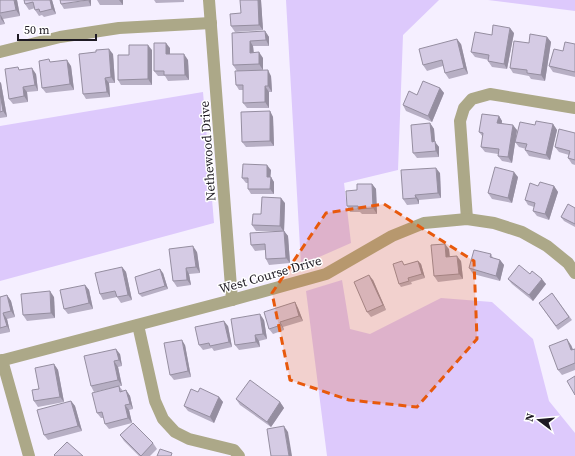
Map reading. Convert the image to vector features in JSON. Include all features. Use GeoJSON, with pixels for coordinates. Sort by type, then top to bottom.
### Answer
{"type":"FeatureCollection","features":[{"type":"Feature","properties":{"kind":"street","name":"Nethewood Drive"},"geometry":{"type":"LineString","coordinates":[[209,0],[232,300]]}},
{"type":"Feature","properties":{"kind":"street"},"geometry":{"type":"LineString","coordinates":[[0,52],[60,37],[119,28],[211,22]]}},
{"type":"Feature","properties":{"kind":"street"},"geometry":{"type":"LineString","coordinates":[[467,219],[460,121],[464,108],[472,99],[490,94],[575,108]]}},
{"type":"Feature","properties":{"kind":"street","name":"West Course Drive"},"geometry":{"type":"LineString","coordinates":[[1,360],[138,325],[326,274],[392,236],[424,223],[467,219],[494,223],[522,232],[547,246],[568,263],[575,273]]}},
{"type":"Feature","properties":{"kind":"street"},"geometry":{"type":"LineString","coordinates":[[138,325],[155,401],[163,419],[175,432],[189,439],[234,450],[239,456]]}},
{"type":"Feature","properties":{"kind":"street"},"geometry":{"type":"LineString","coordinates":[[1,360],[29,456]]}},
{"type":"Feature","properties":{"kind":"highlighted area"},"geometry":{"type":"Polygon","coordinates":[[[384,204],[474,261],[477,339],[417,407],[349,400],[290,380],[272,293],[326,213],[384,204]]]}},
{"type":"Feature","properties":{"kind":"shaded area"},"geometry":{"type":"Polygon","coordinates":[[[286,0],[439,0],[403,35],[398,170],[344,183],[351,243],[301,265],[286,0]]]}},
{"type":"Feature","properties":{"kind":"shaded area"},"geometry":{"type":"Polygon","coordinates":[[[488,0],[575,0],[575,11],[488,0]]]}},
{"type":"Feature","properties":{"kind":"shaded area"},"geometry":{"type":"Polygon","coordinates":[[[203,92],[214,223],[0,281],[0,126],[203,92]]]}},
{"type":"Feature","properties":{"kind":"shaded area"},"geometry":{"type":"Polygon","coordinates":[[[342,280],[350,329],[370,334],[441,298],[492,302],[533,339],[549,401],[575,433],[575,456],[327,456],[306,291],[342,280]]]}},
{"type":"Feature","properties":{"kind":"building"},"geometry":{"type":"Polygon","coordinates":[[[0,0],[14,0],[16,10],[0,13],[0,0]]]}},
{"type":"Feature","properties":{"kind":"building"},"geometry":{"type":"Polygon","coordinates":[[[24,0],[50,0],[52,9],[40,12],[39,9],[35,10],[33,2],[25,4],[24,0]]]}},
{"type":"Feature","properties":{"kind":"building"},"geometry":{"type":"Polygon","coordinates":[[[60,0],[88,0],[61,4],[60,0]]]}},
{"type":"Feature","properties":{"kind":"building"},"geometry":{"type":"Polygon","coordinates":[[[240,0],[258,0],[259,25],[231,26],[230,14],[241,13],[240,0]]]}},
{"type":"Feature","properties":{"kind":"building"},"geometry":{"type":"Polygon","coordinates":[[[493,25],[510,28],[504,64],[488,61],[489,55],[471,52],[475,32],[492,35],[493,25]]]}},
{"type":"Feature","properties":{"kind":"building"},"geometry":{"type":"Polygon","coordinates":[[[265,31],[266,40],[250,41],[250,53],[259,52],[259,64],[233,65],[232,33],[265,31]]]}},
{"type":"Feature","properties":{"kind":"building"},"geometry":{"type":"Polygon","coordinates":[[[530,34],[547,37],[541,75],[527,73],[527,70],[510,68],[514,41],[529,43],[530,34]]]}},
{"type":"Feature","properties":{"kind":"building"},"geometry":{"type":"Polygon","coordinates":[[[457,39],[464,68],[445,73],[442,60],[423,65],[419,49],[457,39]]]}},
{"type":"Feature","properties":{"kind":"building"},"geometry":{"type":"Polygon","coordinates":[[[565,42],[575,44],[575,72],[549,66],[554,49],[563,51],[565,42]]]}},
{"type":"Feature","properties":{"kind":"building"},"geometry":{"type":"Polygon","coordinates":[[[154,43],[166,43],[166,54],[184,54],[185,75],[164,75],[164,71],[154,71],[154,43]]]}},
{"type":"Feature","properties":{"kind":"building"},"geometry":{"type":"Polygon","coordinates":[[[129,45],[148,45],[148,79],[118,80],[118,55],[129,55],[129,45]]]}},
{"type":"Feature","properties":{"kind":"building"},"geometry":{"type":"Polygon","coordinates":[[[109,49],[111,77],[105,78],[107,92],[83,94],[79,54],[109,49]]]}},
{"type":"Feature","properties":{"kind":"building"},"geometry":{"type":"Polygon","coordinates":[[[49,59],[50,62],[67,60],[70,84],[42,88],[39,61],[49,59]]]}},
{"type":"Feature","properties":{"kind":"building"},"geometry":{"type":"Polygon","coordinates":[[[18,67],[19,70],[32,68],[35,85],[23,87],[24,96],[9,99],[5,69],[18,67]]]}},
{"type":"Feature","properties":{"kind":"building"},"geometry":{"type":"Polygon","coordinates":[[[268,70],[268,86],[265,86],[265,102],[243,103],[243,85],[236,85],[235,71],[268,70]]]}},
{"type":"Feature","properties":{"kind":"building"},"geometry":{"type":"Polygon","coordinates":[[[423,81],[440,88],[428,116],[403,105],[409,91],[417,95],[423,81]]]}},
{"type":"Feature","properties":{"kind":"building"},"geometry":{"type":"Polygon","coordinates":[[[0,93],[3,111],[0,112],[0,93]]]}},
{"type":"Feature","properties":{"kind":"building"},"geometry":{"type":"Polygon","coordinates":[[[270,111],[270,141],[242,142],[241,112],[270,111]]]}},
{"type":"Feature","properties":{"kind":"building"},"geometry":{"type":"Polygon","coordinates":[[[482,114],[499,116],[497,123],[513,125],[508,157],[498,156],[499,149],[481,147],[483,133],[479,132],[482,114]]]}},
{"type":"Feature","properties":{"kind":"building"},"geometry":{"type":"Polygon","coordinates":[[[536,121],[553,124],[546,155],[525,150],[527,144],[515,142],[520,122],[535,125],[536,121]]]}},
{"type":"Feature","properties":{"kind":"building"},"geometry":{"type":"Polygon","coordinates":[[[430,123],[432,142],[435,141],[436,151],[413,153],[411,125],[430,123]]]}},
{"type":"Feature","properties":{"kind":"building"},"geometry":{"type":"Polygon","coordinates":[[[559,129],[575,133],[575,160],[568,158],[570,151],[555,147],[559,129]]]}},
{"type":"Feature","properties":{"kind":"building"},"geometry":{"type":"Polygon","coordinates":[[[243,164],[267,165],[267,177],[271,177],[270,189],[248,189],[248,178],[242,178],[243,164]]]}},
{"type":"Feature","properties":{"kind":"building"},"geometry":{"type":"Polygon","coordinates":[[[495,167],[514,172],[508,198],[488,193],[495,167]]]}},
{"type":"Feature","properties":{"kind":"building"},"geometry":{"type":"Polygon","coordinates":[[[436,168],[438,193],[415,195],[416,198],[403,199],[401,170],[436,168]]]}},
{"type":"Feature","properties":{"kind":"building"},"geometry":{"type":"Polygon","coordinates":[[[540,182],[554,186],[545,214],[533,211],[535,203],[525,200],[530,183],[538,186],[540,182]]]}},
{"type":"Feature","properties":{"kind":"building"},"geometry":{"type":"Polygon","coordinates":[[[357,184],[372,184],[373,208],[358,209],[358,206],[347,206],[346,191],[357,190],[357,184]]]}},
{"type":"Feature","properties":{"kind":"building"},"geometry":{"type":"Polygon","coordinates":[[[262,197],[281,198],[280,226],[252,225],[253,214],[261,214],[262,197]]]}},
{"type":"Feature","properties":{"kind":"building"},"geometry":{"type":"Polygon","coordinates":[[[568,204],[575,208],[575,224],[561,217],[568,204]]]}},
{"type":"Feature","properties":{"kind":"building"},"geometry":{"type":"Polygon","coordinates":[[[284,231],[286,258],[266,259],[265,244],[251,245],[250,233],[284,231]]]}},
{"type":"Feature","properties":{"kind":"building"},"geometry":{"type":"Polygon","coordinates":[[[445,244],[446,257],[457,256],[459,274],[434,276],[431,245],[445,244]]]}},
{"type":"Feature","properties":{"kind":"building"},"geometry":{"type":"Polygon","coordinates":[[[193,246],[196,267],[186,268],[187,280],[173,281],[169,249],[193,246]]]}},
{"type":"Feature","properties":{"kind":"building"},"geometry":{"type":"Polygon","coordinates":[[[474,250],[491,254],[490,257],[500,260],[496,276],[469,268],[474,250]]]}},
{"type":"Feature","properties":{"kind":"building"},"geometry":{"type":"Polygon","coordinates":[[[402,261],[404,265],[418,261],[422,274],[408,278],[409,281],[399,284],[393,264],[402,261]]]}},
{"type":"Feature","properties":{"kind":"building"},"geometry":{"type":"Polygon","coordinates":[[[519,265],[530,274],[532,271],[542,279],[529,295],[508,279],[519,265]]]}},
{"type":"Feature","properties":{"kind":"building"},"geometry":{"type":"Polygon","coordinates":[[[122,267],[128,295],[117,297],[115,291],[100,294],[95,273],[122,267]]]}},
{"type":"Feature","properties":{"kind":"building"},"geometry":{"type":"Polygon","coordinates":[[[160,269],[165,286],[139,294],[135,277],[160,269]]]}},
{"type":"Feature","properties":{"kind":"building"},"geometry":{"type":"Polygon","coordinates":[[[369,275],[383,305],[367,312],[354,282],[369,275]]]}},
{"type":"Feature","properties":{"kind":"building"},"geometry":{"type":"Polygon","coordinates":[[[85,285],[89,303],[64,309],[60,290],[85,285]]]}},
{"type":"Feature","properties":{"kind":"building"},"geometry":{"type":"Polygon","coordinates":[[[50,291],[51,313],[23,315],[21,294],[50,291]]]}},
{"type":"Feature","properties":{"kind":"building"},"geometry":{"type":"Polygon","coordinates":[[[552,293],[569,317],[556,326],[539,303],[552,293]]]}},
{"type":"Feature","properties":{"kind":"building"},"geometry":{"type":"Polygon","coordinates":[[[7,295],[11,311],[3,313],[7,326],[0,328],[0,297],[7,295]]]}},
{"type":"Feature","properties":{"kind":"building"},"geometry":{"type":"Polygon","coordinates":[[[295,302],[299,316],[280,322],[281,325],[269,329],[264,312],[295,302]]]}},
{"type":"Feature","properties":{"kind":"building"},"geometry":{"type":"Polygon","coordinates":[[[260,314],[263,334],[255,335],[256,342],[235,345],[231,319],[260,314]]]}},
{"type":"Feature","properties":{"kind":"building"},"geometry":{"type":"Polygon","coordinates":[[[224,321],[229,342],[210,346],[209,343],[199,345],[195,327],[224,321]]]}},
{"type":"Feature","properties":{"kind":"building"},"geometry":{"type":"Polygon","coordinates":[[[567,339],[571,350],[575,349],[575,363],[558,370],[549,346],[567,339]]]}},
{"type":"Feature","properties":{"kind":"building"},"geometry":{"type":"Polygon","coordinates":[[[182,340],[188,371],[170,375],[164,343],[182,340]]]}},
{"type":"Feature","properties":{"kind":"building"},"geometry":{"type":"Polygon","coordinates":[[[116,349],[119,360],[114,361],[118,380],[91,386],[84,356],[116,349]]]}},
{"type":"Feature","properties":{"kind":"building"},"geometry":{"type":"Polygon","coordinates":[[[54,364],[60,397],[34,401],[32,390],[39,389],[35,368],[54,364]]]}},
{"type":"Feature","properties":{"kind":"building"},"geometry":{"type":"Polygon","coordinates":[[[575,376],[575,395],[567,381],[575,376]]]}},
{"type":"Feature","properties":{"kind":"building"},"geometry":{"type":"Polygon","coordinates":[[[250,380],[280,402],[267,422],[236,399],[250,380]]]}},
{"type":"Feature","properties":{"kind":"building"},"geometry":{"type":"Polygon","coordinates":[[[119,386],[120,392],[126,390],[130,404],[125,405],[128,418],[105,424],[102,412],[97,413],[92,393],[119,386]]]}},
{"type":"Feature","properties":{"kind":"building"},"geometry":{"type":"Polygon","coordinates":[[[200,388],[219,397],[210,417],[184,406],[191,389],[198,392],[200,388]]]}},
{"type":"Feature","properties":{"kind":"building"},"geometry":{"type":"Polygon","coordinates":[[[71,401],[78,426],[44,435],[37,410],[71,401]]]}},
{"type":"Feature","properties":{"kind":"building"},"geometry":{"type":"Polygon","coordinates":[[[133,423],[153,443],[141,456],[120,435],[133,423]]]}},
{"type":"Feature","properties":{"kind":"building"},"geometry":{"type":"Polygon","coordinates":[[[284,426],[289,456],[271,456],[267,429],[284,426]]]}},
{"type":"Feature","properties":{"kind":"building"},"geometry":{"type":"Polygon","coordinates":[[[67,442],[83,456],[55,456],[54,455],[67,442]]]}},
{"type":"Feature","properties":{"kind":"building"},"geometry":{"type":"Polygon","coordinates":[[[160,449],[172,453],[171,456],[157,456],[160,449]]]}}]}
